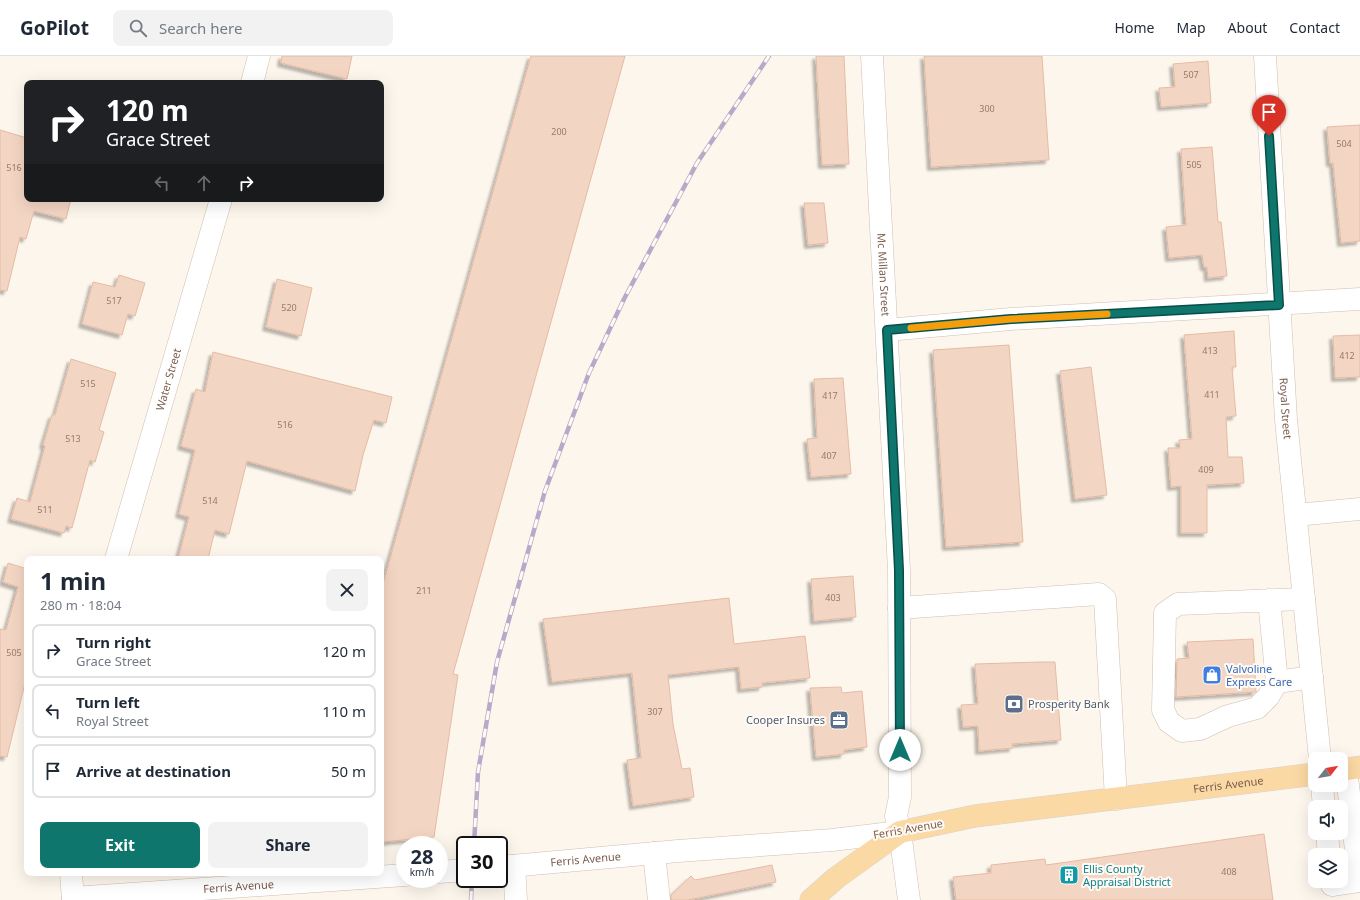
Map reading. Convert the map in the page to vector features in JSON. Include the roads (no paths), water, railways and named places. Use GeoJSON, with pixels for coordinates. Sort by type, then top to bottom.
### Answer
{"type":"FeatureCollection","features":[{"type":"Feature","properties":{"kind":"main road","name":"Ferris Avenue"},"geometry":{"type":"LineString","coordinates":[[900,832],[975,816],[1308,775]]}},
{"type":"Feature","properties":{"kind":"main road"},"geometry":{"type":"LineString","coordinates":[[811,900],[836,878],[900,832]]}},
{"type":"Feature","properties":{"kind":"street"},"geometry":{"type":"LineString","coordinates":[[253,80],[259,56]]}},
{"type":"Feature","properties":{"kind":"street","name":"Mc Millan Street"},"geometry":{"type":"LineString","coordinates":[[872,56],[899,570],[900,797],[896,816],[900,832],[909,900]]}},
{"type":"Feature","properties":{"kind":"street","name":"Royal Street"},"geometry":{"type":"LineString","coordinates":[[1265,56],[1286,420],[1319,752]]}},
{"type":"Feature","properties":{"kind":"street","name":"Water Street"},"geometry":{"type":"LineString","coordinates":[[117,556],[220,202]]}},
{"type":"Feature","properties":{"kind":"street"},"geometry":{"type":"LineString","coordinates":[[887,330],[1011,319],[1279,305],[1360,299]]}},
{"type":"Feature","properties":{"kind":"street"},"geometry":{"type":"LineString","coordinates":[[1296,514],[1360,509]]}},
{"type":"Feature","properties":{"kind":"street"},"geometry":{"type":"LineString","coordinates":[[899,608],[1099,594],[1102,596],[1105,599],[1116,799]]}},
{"type":"Feature","properties":{"kind":"street"},"geometry":{"type":"LineString","coordinates":[[1269,600],[1277,682],[1268,697],[1257,708],[1228,716],[1200,729],[1182,731],[1169,722],[1163,710],[1165,613],[1178,604],[1269,600],[1304,599]]}},
{"type":"Feature","properties":{"kind":"street"},"geometry":{"type":"LineString","coordinates":[[1277,682],[1312,677]]}},
{"type":"Feature","properties":{"kind":"street"},"geometry":{"type":"LineString","coordinates":[[1332,889],[1360,881],[1349,769]]}},
{"type":"Feature","properties":{"kind":"street","name":"Ferris Avenue"},"geometry":{"type":"LineString","coordinates":[[508,867],[654,853],[832,840],[900,832]]}},
{"type":"Feature","properties":{"kind":"street"},"geometry":{"type":"LineString","coordinates":[[654,853],[658,900]]}},
{"type":"Feature","properties":{"kind":"street"},"geometry":{"type":"LineString","coordinates":[[508,874],[516,900]]}},
{"type":"Feature","properties":{"kind":"street"},"geometry":{"type":"LineString","coordinates":[[72,876],[73,899]]}},
{"type":"Feature","properties":{"kind":"street","name":"Ferris Avenue"},"geometry":{"type":"LineString","coordinates":[[73,899],[396,876]]}},
{"type":"Feature","properties":{"kind":"railway"},"geometry":{"type":"LineString","coordinates":[[474,836],[478,772],[497,662],[545,491],[589,373],[624,299],[697,163],[769,56]]}},
{"type":"Feature","properties":{"kind":"railway"},"geometry":{"type":"LineString","coordinates":[[471,900],[472,888]]}},
{"type":"Feature","properties":{"kind":"place","name":"Valvoline Express Care"},"geometry":{"type":"Point","coordinates":[1212,675]}},
{"type":"Feature","properties":{"kind":"place","name":"Prosperity Bank"},"geometry":{"type":"Point","coordinates":[1014,704]}},
{"type":"Feature","properties":{"kind":"place","name":"Cooper Insures"},"geometry":{"type":"Point","coordinates":[839,720]}},
{"type":"Feature","properties":{"kind":"place","name":"Ellis County Appraisal District"},"geometry":{"type":"Point","coordinates":[1069,875]}}]}
